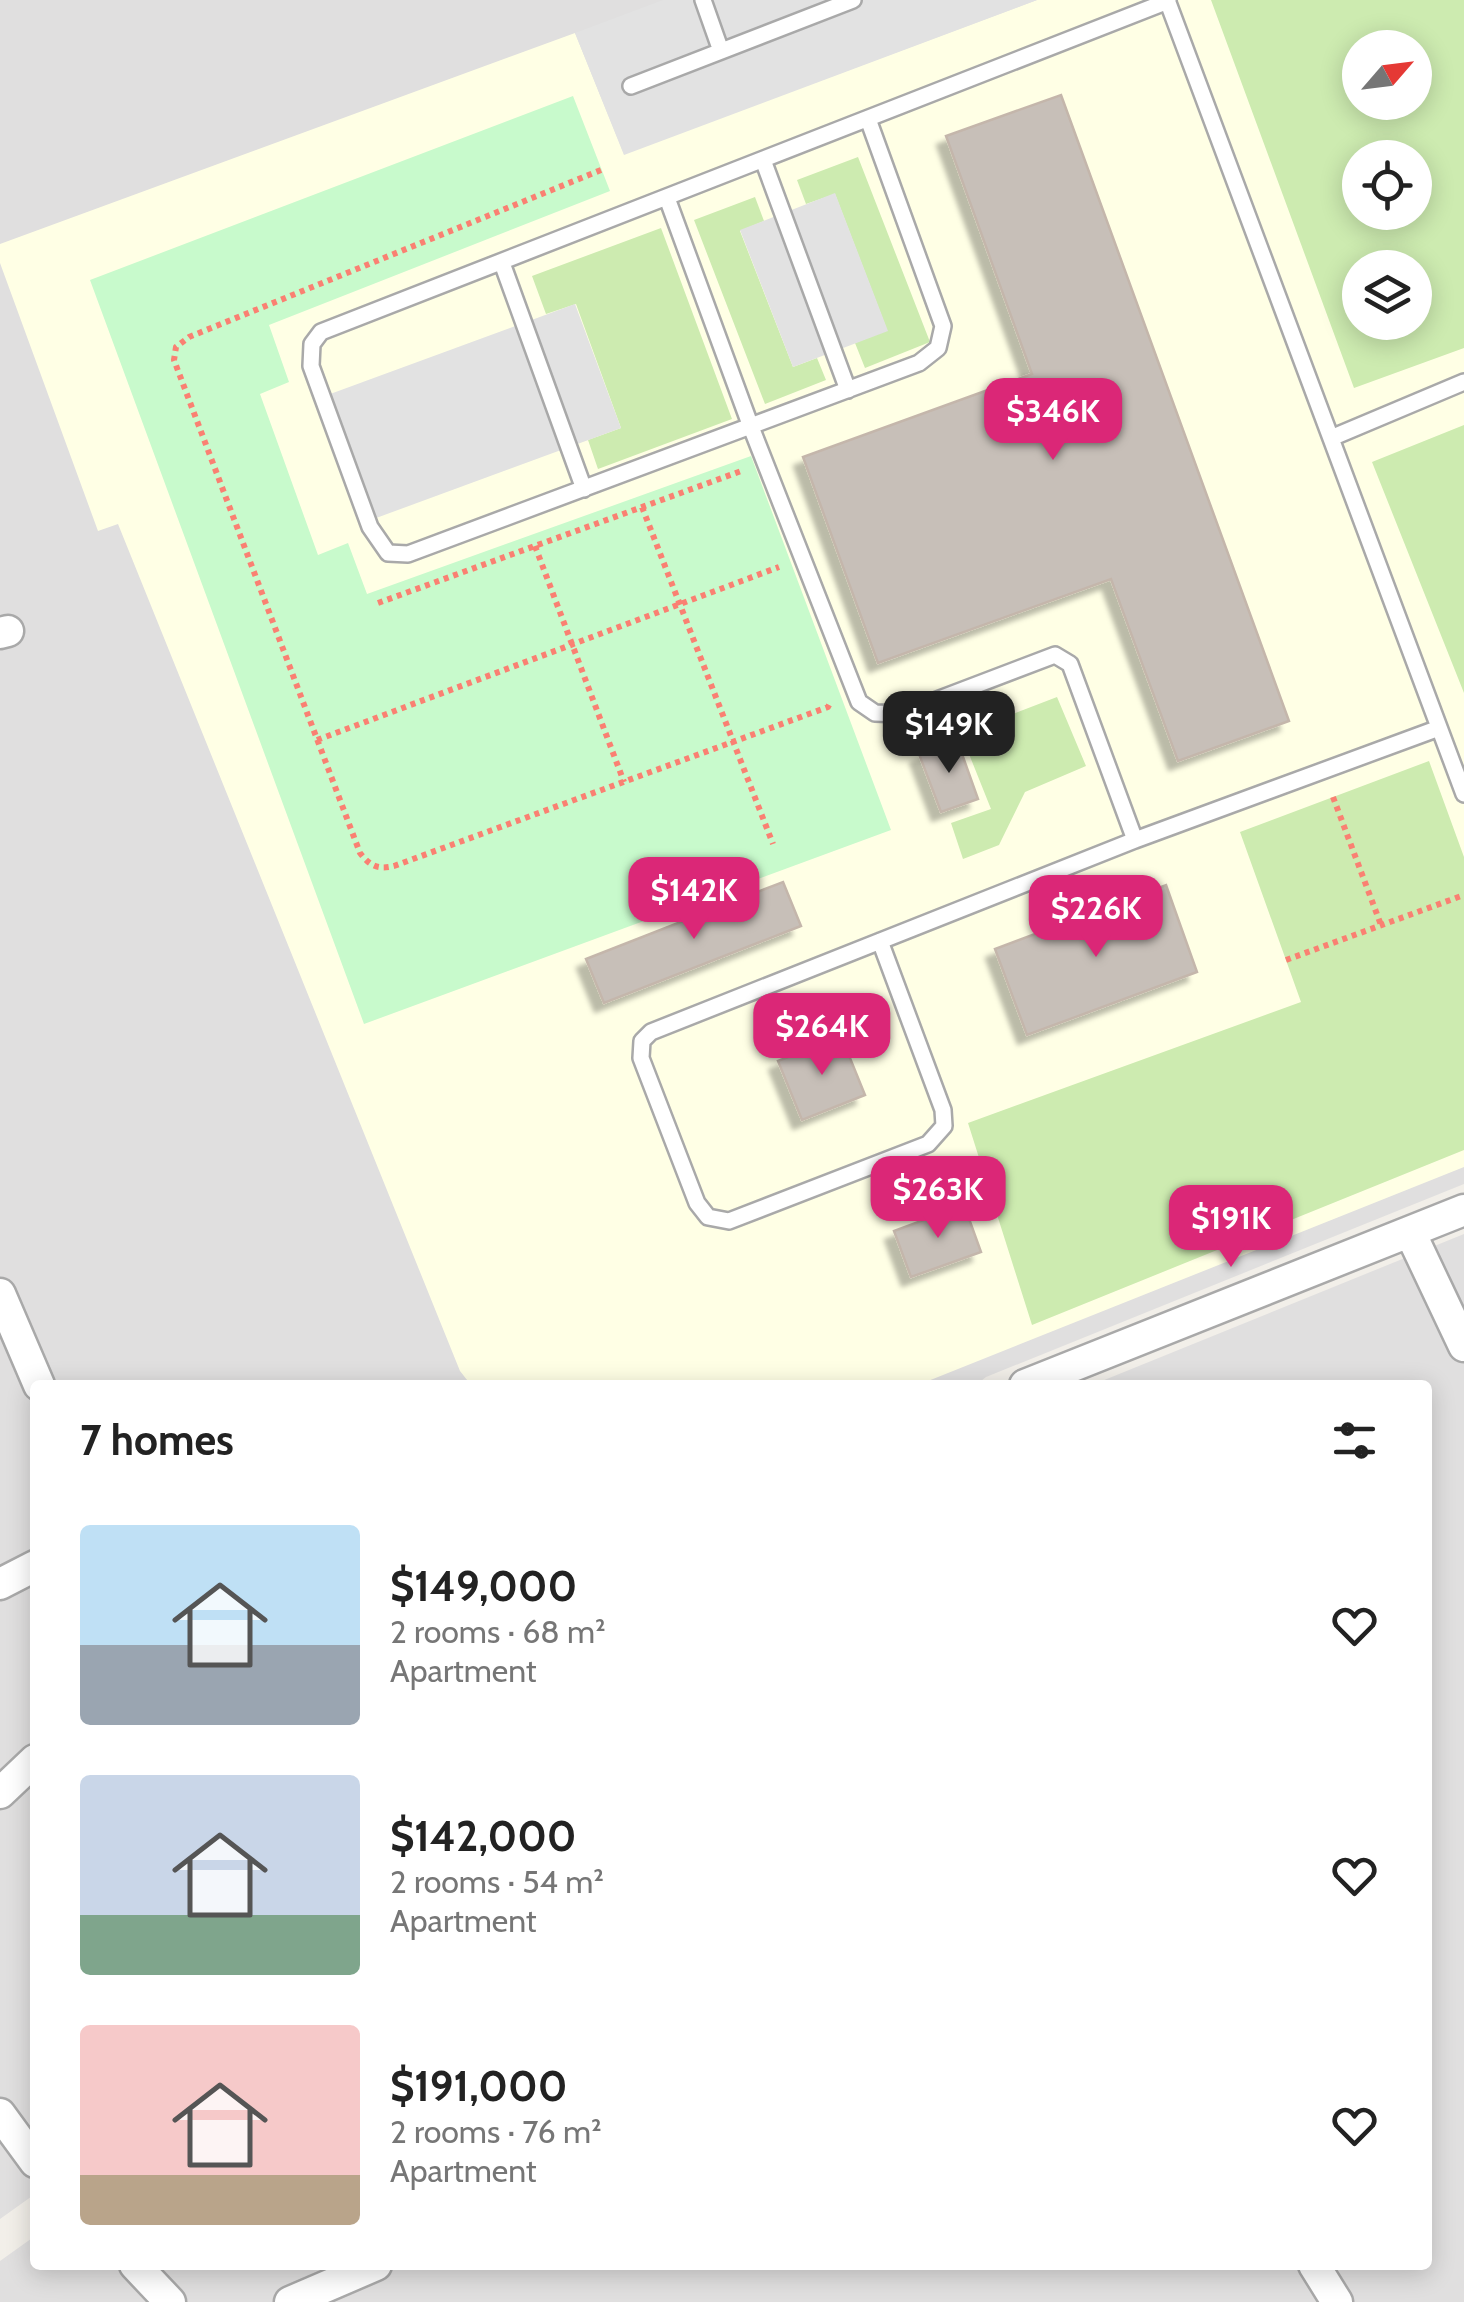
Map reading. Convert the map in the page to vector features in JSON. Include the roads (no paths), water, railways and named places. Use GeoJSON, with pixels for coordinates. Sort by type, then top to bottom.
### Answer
{"type":"FeatureCollection","features":[{"type":"Feature","properties":{"kind":"street"},"geometry":{"type":"LineString","coordinates":[[1038,1380],[1464,1210]]}},
{"type":"Feature","properties":{"kind":"street"},"geometry":{"type":"LineString","coordinates":[[1410,1232],[1464,1346]]}},
{"type":"Feature","properties":{"kind":"street"},"geometry":{"type":"LineString","coordinates":[[0,1294],[37,1380]]}},
{"type":"Feature","properties":{"kind":"street"},"geometry":{"type":"LineString","coordinates":[[0,1584],[30,1569]]}},
{"type":"Feature","properties":{"kind":"street"},"geometry":{"type":"LineString","coordinates":[[0,1793],[30,1765]]}},
{"type":"Feature","properties":{"kind":"street"},"geometry":{"type":"LineString","coordinates":[[0,2114],[19,2158]]}},
{"type":"Feature","properties":{"kind":"street"},"geometry":{"type":"LineString","coordinates":[[140,2270],[170,2302]]}},
{"type":"Feature","properties":{"kind":"street"},"geometry":{"type":"LineString","coordinates":[[290,2302],[364,2270]]}},
{"type":"Feature","properties":{"kind":"street"},"geometry":{"type":"LineString","coordinates":[[1317,2270],[1336,2302]]}},
{"type":"Feature","properties":{"kind":"lane"},"geometry":{"type":"LineString","coordinates":[[703,0],[720,51]]}},
{"type":"Feature","properties":{"kind":"lane"},"geometry":{"type":"LineString","coordinates":[[632,86],[853,0]]}},
{"type":"Feature","properties":{"kind":"lane"},"geometry":{"type":"LineString","coordinates":[[868,119],[943,326],[938,348],[920,362],[584,489],[408,554],[388,553],[370,528],[311,366],[312,344],[321,332],[1168,0],[1464,794]]}},
{"type":"Feature","properties":{"kind":"lane"},"geometry":{"type":"LineString","coordinates":[[763,160],[848,390]]}},
{"type":"Feature","properties":{"kind":"lane"},"geometry":{"type":"LineString","coordinates":[[667,198],[750,426],[859,702],[888,717],[1055,655],[1070,664],[1135,840]]}},
{"type":"Feature","properties":{"kind":"lane"},"geometry":{"type":"LineString","coordinates":[[502,262],[584,489]]}},
{"type":"Feature","properties":{"kind":"lane"},"geometry":{"type":"LineString","coordinates":[[1330,438],[1464,382]]}},
{"type":"Feature","properties":{"kind":"lane"},"geometry":{"type":"LineString","coordinates":[[880,941],[944,1110],[944,1126],[928,1144],[729,1221],[708,1216],[698,1203],[641,1058],[642,1041],[652,1032],[880,941],[1135,840],[1440,728]]}}]}
